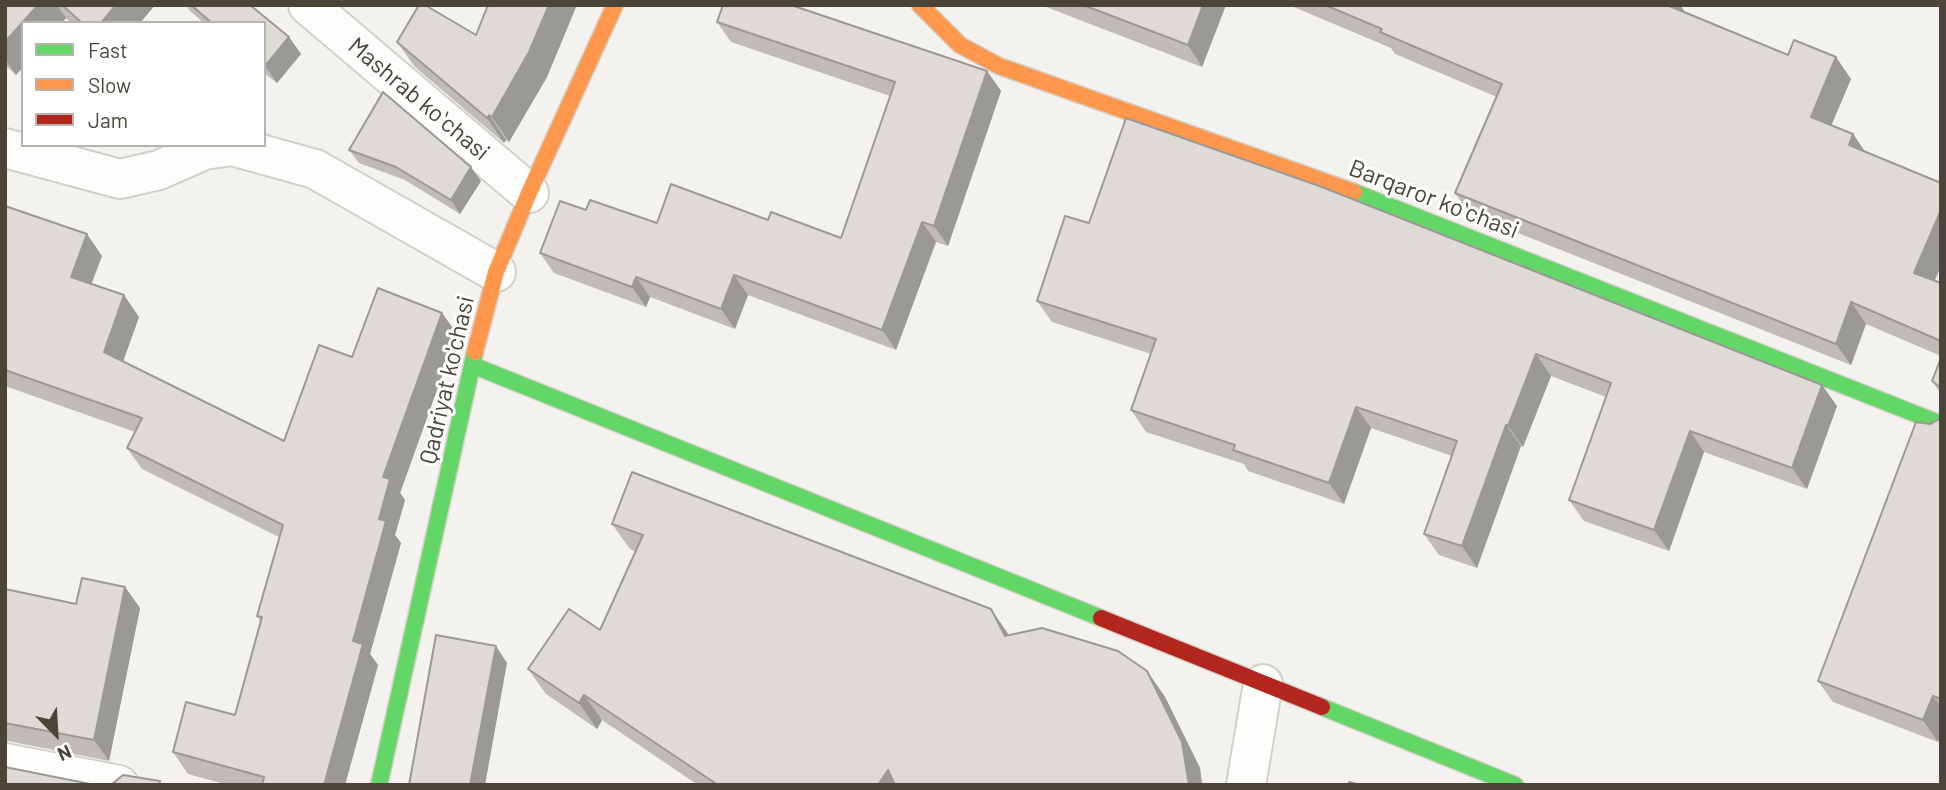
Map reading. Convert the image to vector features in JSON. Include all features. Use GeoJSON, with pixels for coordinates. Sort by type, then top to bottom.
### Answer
{"type":"FeatureCollection","features":[{"type":"Feature","properties":{"kind":"street","name":"Mashrab koʻchasi"},"geometry":{"type":"LineString","coordinates":[[309,5],[528,193]]}},
{"type":"Feature","properties":{"kind":"street","name":"Qadriyat ko'chasi"},"geometry":{"type":"LineString","coordinates":[[379,785],[472,365],[496,272],[528,193],[615,5]]}},
{"type":"Feature","properties":{"kind":"street","name":"Barqaror koʻchasi"},"geometry":{"type":"LineString","coordinates":[[920,5],[960,45],[999,66],[1345,188],[1941,424]]}},
{"type":"Feature","properties":{"kind":"street"},"geometry":{"type":"LineString","coordinates":[[5,148],[120,179],[159,170],[204,149],[223,147]]}},
{"type":"Feature","properties":{"kind":"street"},"geometry":{"type":"LineString","coordinates":[[236,147],[315,169],[496,272]]}},
{"type":"Feature","properties":{"kind":"street"},"geometry":{"type":"LineString","coordinates":[[472,365],[1515,785]]}},
{"type":"Feature","properties":{"kind":"street"},"geometry":{"type":"LineString","coordinates":[[1246,785],[1263,684]]}},
{"type":"Feature","properties":{"kind":"street"},"geometry":{"type":"LineString","coordinates":[[5,762],[119,785]]}},
{"type":"Feature","properties":{"kind":"building"},"geometry":{"type":"Polygon","coordinates":[[[5,5],[38,5],[21,21],[5,42],[5,5]]]}},
{"type":"Feature","properties":{"kind":"building"},"geometry":{"type":"Polygon","coordinates":[[[62,5],[116,5],[103,21],[80,21],[62,5]]]}},
{"type":"Feature","properties":{"kind":"building"},"geometry":{"type":"Polygon","coordinates":[[[191,5],[250,5],[289,37],[266,65],[266,21],[210,21],[191,5]]]}},
{"type":"Feature","properties":{"kind":"building"},"geometry":{"type":"Polygon","coordinates":[[[419,5],[425,5],[476,35],[488,5],[549,5],[529,52],[492,117],[489,115],[487,118],[397,42],[419,5]]]}},
{"type":"Feature","properties":{"kind":"building"},"geometry":{"type":"Polygon","coordinates":[[[723,5],[791,5],[987,71],[934,226],[922,222],[882,330],[734,275],[721,309],[636,277],[632,287],[540,253],[560,201],[586,210],[590,200],[657,223],[671,184],[768,220],[771,212],[841,238],[895,82],[717,22],[723,5]]]}},
{"type":"Feature","properties":{"kind":"building"},"geometry":{"type":"Polygon","coordinates":[[[1083,5],[1203,5],[1188,45],[1083,5]]]}},
{"type":"Feature","properties":{"kind":"building"},"geometry":{"type":"Polygon","coordinates":[[[1325,5],[1667,5],[1788,55],[1794,40],[1836,57],[1811,117],[1853,134],[1849,145],[1941,183],[1941,210],[1914,273],[1941,283],[1941,341],[1851,302],[1836,344],[1455,193],[1502,84],[1380,32],[1382,29],[1325,5]]]}},
{"type":"Feature","properties":{"kind":"building"},"geometry":{"type":"Polygon","coordinates":[[[383,92],[471,167],[451,200],[396,167],[349,150],[383,92]]]}},
{"type":"Feature","properties":{"kind":"building"},"geometry":{"type":"Polygon","coordinates":[[[1126,118],[1322,187],[1822,385],[1792,468],[1690,431],[1654,530],[1569,500],[1611,383],[1536,354],[1508,426],[1506,425],[1462,546],[1424,534],[1457,441],[1356,407],[1329,483],[1233,450],[1235,445],[1131,410],[1156,339],[1037,301],[1065,216],[1089,223],[1126,118]]]}},
{"type":"Feature","properties":{"kind":"building"},"geometry":{"type":"Polygon","coordinates":[[[5,206],[87,234],[71,277],[124,295],[104,352],[284,441],[319,345],[352,357],[378,288],[442,313],[383,477],[390,479],[379,519],[386,521],[353,641],[363,644],[324,785],[262,785],[264,777],[173,752],[186,702],[235,715],[262,617],[257,616],[283,525],[127,448],[142,418],[5,370],[5,206]]]}},
{"type":"Feature","properties":{"kind":"building"},"geometry":{"type":"Polygon","coordinates":[[[1941,358],[1941,388],[1932,381],[1941,358]]]}},
{"type":"Feature","properties":{"kind":"building"},"geometry":{"type":"Polygon","coordinates":[[[1941,418],[1941,699],[1933,696],[1923,720],[1818,681],[1916,422],[1930,424],[1941,418]]]}},
{"type":"Feature","properties":{"kind":"building"},"geometry":{"type":"Polygon","coordinates":[[[632,472],[991,609],[1005,636],[1042,628],[1118,651],[1147,671],[1182,742],[1189,785],[895,785],[888,770],[878,785],[718,785],[584,695],[579,703],[528,669],[569,609],[600,630],[643,535],[612,524],[632,472]]]}},
{"type":"Feature","properties":{"kind":"building"},"geometry":{"type":"Polygon","coordinates":[[[82,578],[125,587],[94,740],[5,723],[5,589],[76,604],[82,578]]]}},
{"type":"Feature","properties":{"kind":"building"},"geometry":{"type":"Polygon","coordinates":[[[436,635],[496,646],[470,785],[409,785],[436,635]]]}},
{"type":"Feature","properties":{"kind":"building"},"geometry":{"type":"Polygon","coordinates":[[[5,767],[95,785],[5,785],[5,767]]]}},
{"type":"Feature","properties":{"kind":"building"},"geometry":{"type":"Polygon","coordinates":[[[123,775],[160,781],[159,785],[111,785],[123,775]]]}},
{"type":"Feature","properties":{"kind":"traffic: fast"},"geometry":{"type":"LineString","coordinates":[[1354,192],[1941,424]]}},
{"type":"Feature","properties":{"kind":"traffic: fast"},"geometry":{"type":"LineString","coordinates":[[379,785],[475,352]]}},
{"type":"Feature","properties":{"kind":"traffic: fast"},"geometry":{"type":"LineString","coordinates":[[472,365],[1101,618]]}},
{"type":"Feature","properties":{"kind":"traffic: fast"},"geometry":{"type":"LineString","coordinates":[[1322,707],[1515,785]]}},
{"type":"Feature","properties":{"kind":"traffic: slow"},"geometry":{"type":"LineString","coordinates":[[475,352],[496,272],[615,5]]}},
{"type":"Feature","properties":{"kind":"traffic: slow"},"geometry":{"type":"LineString","coordinates":[[920,5],[960,45],[999,66],[1354,192]]}},
{"type":"Feature","properties":{"kind":"traffic: jam"},"geometry":{"type":"LineString","coordinates":[[1101,618],[1322,707]]}}]}
